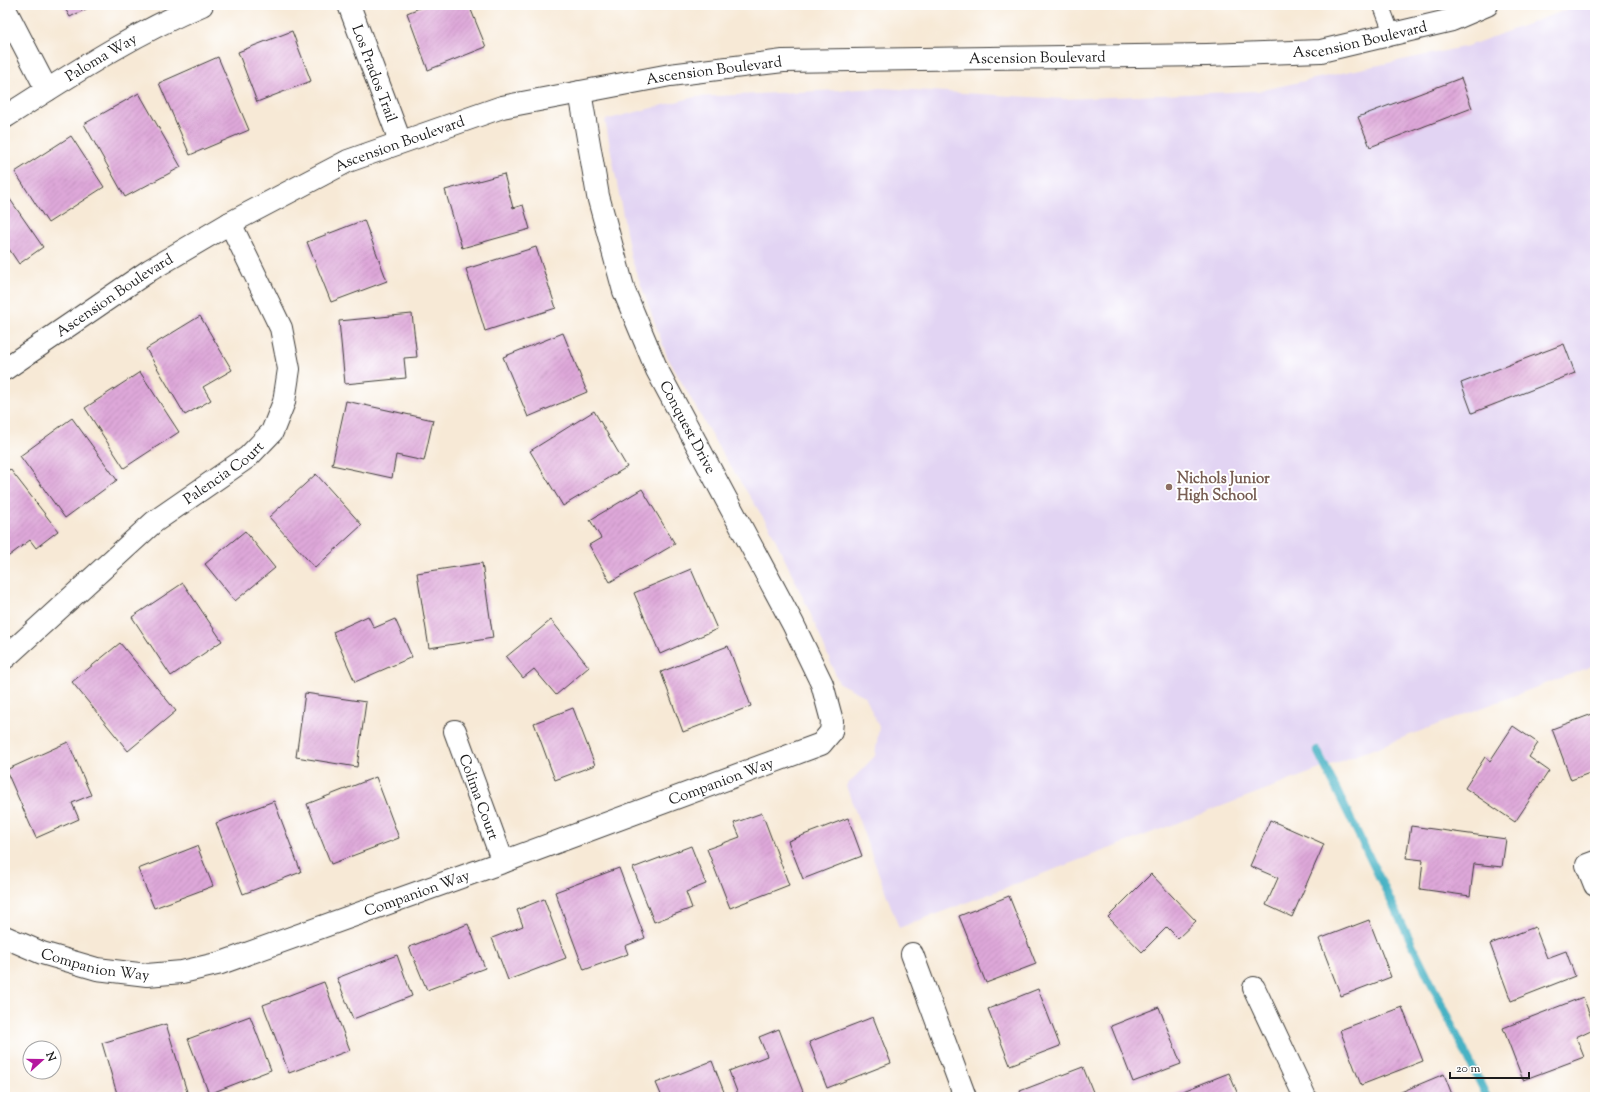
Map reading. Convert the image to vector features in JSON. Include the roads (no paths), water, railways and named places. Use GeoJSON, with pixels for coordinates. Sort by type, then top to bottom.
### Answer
{"type":"FeatureCollection","features":[{"type":"Feature","properties":{"kind":"street","name":"Paloma Way"},"geometry":{"type":"LineString","coordinates":[[5,117],[116,48],[182,13],[202,5]]}},
{"type":"Feature","properties":{"kind":"street","name":"Los Prados Trail"},"geometry":{"type":"LineString","coordinates":[[349,5],[400,141]]}},
{"type":"Feature","properties":{"kind":"street","name":"Ascension Boulevard"},"geometry":{"type":"LineString","coordinates":[[5,370],[17,359],[150,270],[230,223],[348,161],[400,141],[502,107],[670,75],[783,61],[1207,55],[1321,51],[1452,20],[1487,5]]}},
{"type":"Feature","properties":{"kind":"street"},"geometry":{"type":"LineString","coordinates":[[5,8],[47,90]]}},
{"type":"Feature","properties":{"kind":"street","name":"Conquest Drive"},"geometry":{"type":"LineString","coordinates":[[580,92],[598,196],[624,291],[657,370],[793,624],[822,684],[832,721],[831,732],[821,744]]}},
{"type":"Feature","properties":{"kind":"street","name":"Palencia Court"},"geometry":{"type":"LineString","coordinates":[[5,658],[154,522],[248,457],[272,432],[284,402],[289,370],[281,328],[230,223]]}},
{"type":"Feature","properties":{"kind":"street","name":"Colima Court"},"geometry":{"type":"LineString","coordinates":[[455,731],[503,862]]}},
{"type":"Feature","properties":{"kind":"street","name":"Companion Way"},"geometry":{"type":"LineString","coordinates":[[5,937],[42,953],[97,969],[147,975],[182,972],[221,963],[503,862],[821,744]]}},
{"type":"Feature","properties":{"kind":"street"},"geometry":{"type":"LineString","coordinates":[[912,954],[965,1097]]}},
{"type":"Feature","properties":{"kind":"street"},"geometry":{"type":"LineString","coordinates":[[1254,988],[1305,1097]]}},
{"type":"Feature","properties":{"kind":"lane"},"geometry":{"type":"LineString","coordinates":[[1381,5],[1392,34]]}},
{"type":"Feature","properties":{"kind":"waterway"},"geometry":{"type":"LineString","coordinates":[[1317,750],[1487,1097]]}},
{"type":"Feature","properties":{"kind":"place","name":"Nichols Junior High School"},"geometry":{"type":"Point","coordinates":[1169,487]}}]}
